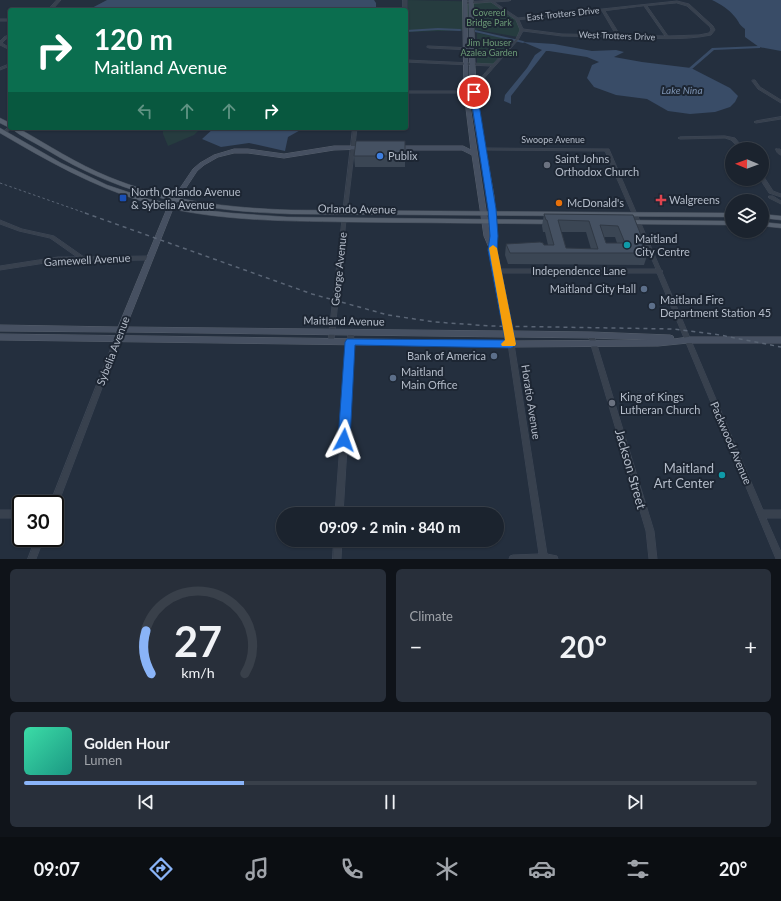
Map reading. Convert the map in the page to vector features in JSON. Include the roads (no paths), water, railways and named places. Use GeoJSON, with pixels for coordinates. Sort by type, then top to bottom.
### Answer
{"type":"FeatureCollection","features":[{"type":"Feature","properties":{"kind":"main road"},"geometry":{"type":"LineString","coordinates":[[465,2],[466,92],[476,154],[483,213]]}},
{"type":"Feature","properties":{"kind":"main road","name":"Horatio Avenue"},"geometry":{"type":"LineString","coordinates":[[471,2],[474,92],[483,148],[490,219],[487,236],[493,250],[498,271],[511,344]]}},
{"type":"Feature","properties":{"kind":"main road","name":"Orlando Avenue"},"geometry":{"type":"LineString","coordinates":[[0,120],[6,129],[88,180],[131,196],[170,206],[222,215],[258,218],[483,213],[490,219],[635,215],[725,215]]}},
{"type":"Feature","properties":{"kind":"main road","name":"Orlando Avenue"},"geometry":{"type":"LineString","coordinates":[[18,130],[87,169],[132,187],[175,199],[211,205],[256,210],[345,216],[725,223]]}},
{"type":"Feature","properties":{"kind":"main road"},"geometry":{"type":"LineString","coordinates":[[474,142],[478,147],[483,148]]}},
{"type":"Feature","properties":{"kind":"main road"},"geometry":{"type":"LineString","coordinates":[[392,148],[464,148],[470,146],[474,142]]}},
{"type":"Feature","properties":{"kind":"main road","name":"Sybelia Avenue"},"geometry":{"type":"LineString","coordinates":[[118,338],[170,206],[195,170],[209,160],[227,152],[248,151],[284,156],[334,148],[352,148]]}},
{"type":"Feature","properties":{"kind":"main road"},"geometry":{"type":"LineString","coordinates":[[352,148],[370,148]]}},
{"type":"Feature","properties":{"kind":"main road"},"geometry":{"type":"LineString","coordinates":[[464,148],[476,154]]}},
{"type":"Feature","properties":{"kind":"main road"},"geometry":{"type":"LineString","coordinates":[[769,217],[781,218]]}},
{"type":"Feature","properties":{"kind":"main road"},"geometry":{"type":"LineString","coordinates":[[769,225],[781,226]]}},
{"type":"Feature","properties":{"kind":"main road","name":"Maitland Avenue"},"geometry":{"type":"LineString","coordinates":[[0,328],[122,328],[510,335],[592,335],[656,337],[688,340]]}},
{"type":"Feature","properties":{"kind":"main road","name":"Maitland Avenue"},"geometry":{"type":"LineString","coordinates":[[0,337],[511,344],[594,344],[688,340],[781,340]]}},
{"type":"Feature","properties":{"kind":"street"},"geometry":{"type":"LineString","coordinates":[[52,8],[59,0]]}},
{"type":"Feature","properties":{"kind":"street"},"geometry":{"type":"LineString","coordinates":[[465,2],[492,2],[508,0]]}},
{"type":"Feature","properties":{"kind":"street"},"geometry":{"type":"LineString","coordinates":[[480,82],[513,44],[522,30],[517,19],[492,2]]}},
{"type":"Feature","properties":{"kind":"street","name":"East Trotters Drive"},"geometry":{"type":"LineString","coordinates":[[517,19],[645,5],[681,3],[688,5],[712,27],[712,32]]}},
{"type":"Feature","properties":{"kind":"street"},"geometry":{"type":"LineString","coordinates":[[645,5],[667,37]]}},
{"type":"Feature","properties":{"kind":"street"},"geometry":{"type":"LineString","coordinates":[[603,10],[619,37]]}},
{"type":"Feature","properties":{"kind":"street","name":"West Trotters Drive"},"geometry":{"type":"LineString","coordinates":[[522,30],[562,35],[619,37],[694,36],[712,32]]}},
{"type":"Feature","properties":{"kind":"street"},"geometry":{"type":"LineString","coordinates":[[0,37],[5,38]]}},
{"type":"Feature","properties":{"kind":"street"},"geometry":{"type":"LineString","coordinates":[[8,37],[0,43],[8,48]]}},
{"type":"Feature","properties":{"kind":"street"},"geometry":{"type":"LineString","coordinates":[[429,47],[472,49]]}},
{"type":"Feature","properties":{"kind":"street"},"geometry":{"type":"LineString","coordinates":[[408,61],[494,65]]}},
{"type":"Feature","properties":{"kind":"street"},"geometry":{"type":"LineString","coordinates":[[754,81],[759,88],[781,102]]}},
{"type":"Feature","properties":{"kind":"street"},"geometry":{"type":"LineString","coordinates":[[408,92],[474,92]]}},
{"type":"Feature","properties":{"kind":"street"},"geometry":{"type":"LineString","coordinates":[[756,122],[781,118]]}},
{"type":"Feature","properties":{"kind":"street","name":"George Avenue"},"geometry":{"type":"LineString","coordinates":[[331,341],[354,130]]}},
{"type":"Feature","properties":{"kind":"street"},"geometry":{"type":"LineString","coordinates":[[680,138],[725,137],[733,139],[736,142]]}},
{"type":"Feature","properties":{"kind":"street","name":"Swoope Avenue"},"geometry":{"type":"LineString","coordinates":[[483,148],[607,150]]}},
{"type":"Feature","properties":{"kind":"street","name":"Packwood Avenue"},"geometry":{"type":"LineString","coordinates":[[607,150],[660,271],[780,559]]}},
{"type":"Feature","properties":{"kind":"street"},"geometry":{"type":"LineString","coordinates":[[766,186],[771,194],[781,202]]}},
{"type":"Feature","properties":{"kind":"street"},"geometry":{"type":"LineString","coordinates":[[771,194],[781,196]]}},
{"type":"Feature","properties":{"kind":"street"},"geometry":{"type":"LineString","coordinates":[[0,222],[22,230],[52,237],[82,258]]}},
{"type":"Feature","properties":{"kind":"street","name":"Gamewell Avenue"},"geometry":{"type":"LineString","coordinates":[[0,268],[58,259],[150,258]]}},
{"type":"Feature","properties":{"kind":"street","name":"Independence Lane"},"geometry":{"type":"LineString","coordinates":[[498,271],[660,271]]}},
{"type":"Feature","properties":{"kind":"street"},"geometry":{"type":"LineString","coordinates":[[339,507],[351,332]]}},
{"type":"Feature","properties":{"kind":"street"},"geometry":{"type":"LineString","coordinates":[[446,334],[447,343]]}},
{"type":"Feature","properties":{"kind":"street","name":"Jackson Street"},"geometry":{"type":"LineString","coordinates":[[592,335],[650,532],[653,559]]}},
{"type":"Feature","properties":{"kind":"street","name":"Sybelia Avenue"},"geometry":{"type":"LineString","coordinates":[[57,495],[118,338]]}},
{"type":"Feature","properties":{"kind":"street","name":"Horatio Avenue"},"geometry":{"type":"LineString","coordinates":[[511,344],[544,558]]}},
{"type":"Feature","properties":{"kind":"street"},"geometry":{"type":"LineString","coordinates":[[0,514],[12,514]]}},
{"type":"Feature","properties":{"kind":"street"},"geometry":{"type":"LineString","coordinates":[[761,514],[781,514]]}},
{"type":"Feature","properties":{"kind":"street"},"geometry":{"type":"LineString","coordinates":[[32,559],[37,547]]}},
{"type":"Feature","properties":{"kind":"street"},"geometry":{"type":"LineString","coordinates":[[336,559],[337,547]]}},
{"type":"Feature","properties":{"kind":"street"},"geometry":{"type":"LineString","coordinates":[[513,559],[554,559]]}},
{"type":"Feature","properties":{"kind":"water"},"geometry":{"type":"Polygon","coordinates":[[[107,0],[374,0],[376,3],[376,8],[92,8],[107,0]]]}},
{"type":"Feature","properties":{"kind":"water"},"geometry":{"type":"Polygon","coordinates":[[[712,0],[781,0],[781,51],[759,47],[745,37],[745,29],[740,25],[733,14],[712,0]]]}},
{"type":"Feature","properties":{"kind":"water","name":"Lake Nina"},"geometry":{"type":"Polygon","coordinates":[[[523,42],[554,44],[592,51],[616,50],[624,52],[614,57],[691,68],[730,88],[738,96],[730,107],[715,112],[690,114],[668,111],[647,99],[616,95],[594,87],[587,78],[592,65],[599,62],[587,57],[546,51],[511,96],[511,104],[504,101],[505,95],[527,68],[535,55],[542,50],[523,42]]]}},
{"type":"Feature","properties":{"kind":"water"},"geometry":{"type":"Polygon","coordinates":[[[212,130],[300,130],[288,137],[285,151],[249,143],[221,147],[202,139],[212,130]]]}},
{"type":"Feature","properties":{"kind":"waterway"},"geometry":{"type":"LineString","coordinates":[[408,31],[438,29],[460,30]]}},
{"type":"Feature","properties":{"kind":"waterway"},"geometry":{"type":"LineString","coordinates":[[476,31],[523,42]]}},
{"type":"Feature","properties":{"kind":"waterway"},"geometry":{"type":"LineString","coordinates":[[691,68],[713,49],[759,47]]}},
{"type":"Feature","properties":{"kind":"railway"},"geometry":{"type":"LineString","coordinates":[[0,183],[88,214]]}},
{"type":"Feature","properties":{"kind":"railway"},"geometry":{"type":"LineString","coordinates":[[85,213],[312,294],[388,315],[435,322],[491,326],[674,329],[720,335],[781,347]]}},
{"type":"Feature","properties":{"kind":"place","name":"Publix"},"geometry":{"type":"Point","coordinates":[380,156]}},
{"type":"Feature","properties":{"kind":"place","name":"Saint Johns Orthodox Church"},"geometry":{"type":"Point","coordinates":[547,165]}},
{"type":"Feature","properties":{"kind":"place","name":"North Orlando Avenue & Sybelia Avenue"},"geometry":{"type":"Point","coordinates":[123,198]}},
{"type":"Feature","properties":{"kind":"place","name":"Walgreens"},"geometry":{"type":"Point","coordinates":[661,200]}},
{"type":"Feature","properties":{"kind":"place","name":"McDonald's"},"geometry":{"type":"Point","coordinates":[559,203]}},
{"type":"Feature","properties":{"kind":"place","name":"Maitland City Centre"},"geometry":{"type":"Point","coordinates":[627,245]}},
{"type":"Feature","properties":{"kind":"place","name":"Maitland City Hall"},"geometry":{"type":"Point","coordinates":[644,289]}},
{"type":"Feature","properties":{"kind":"place","name":"Maitland Fire Department Station 45"},"geometry":{"type":"Point","coordinates":[652,306]}},
{"type":"Feature","properties":{"kind":"place","name":"Bank of America"},"geometry":{"type":"Point","coordinates":[494,356]}},
{"type":"Feature","properties":{"kind":"place","name":"Maitland Main Office"},"geometry":{"type":"Point","coordinates":[393,378]}},
{"type":"Feature","properties":{"kind":"place","name":"King of Kings Lutheran Church"},"geometry":{"type":"Point","coordinates":[612,403]}},
{"type":"Feature","properties":{"kind":"place","name":"Maitland Art Center"},"geometry":{"type":"Point","coordinates":[722,475]}},
{"type":"Feature","properties":{"kind":"park label","name":"Covered Bridge Park"},"geometry":{"type":"Point","coordinates":[489,18]}},
{"type":"Feature","properties":{"kind":"park label","name":"Jim Houser Azalea Garden"},"geometry":{"type":"Point","coordinates":[489,48]}}]}
